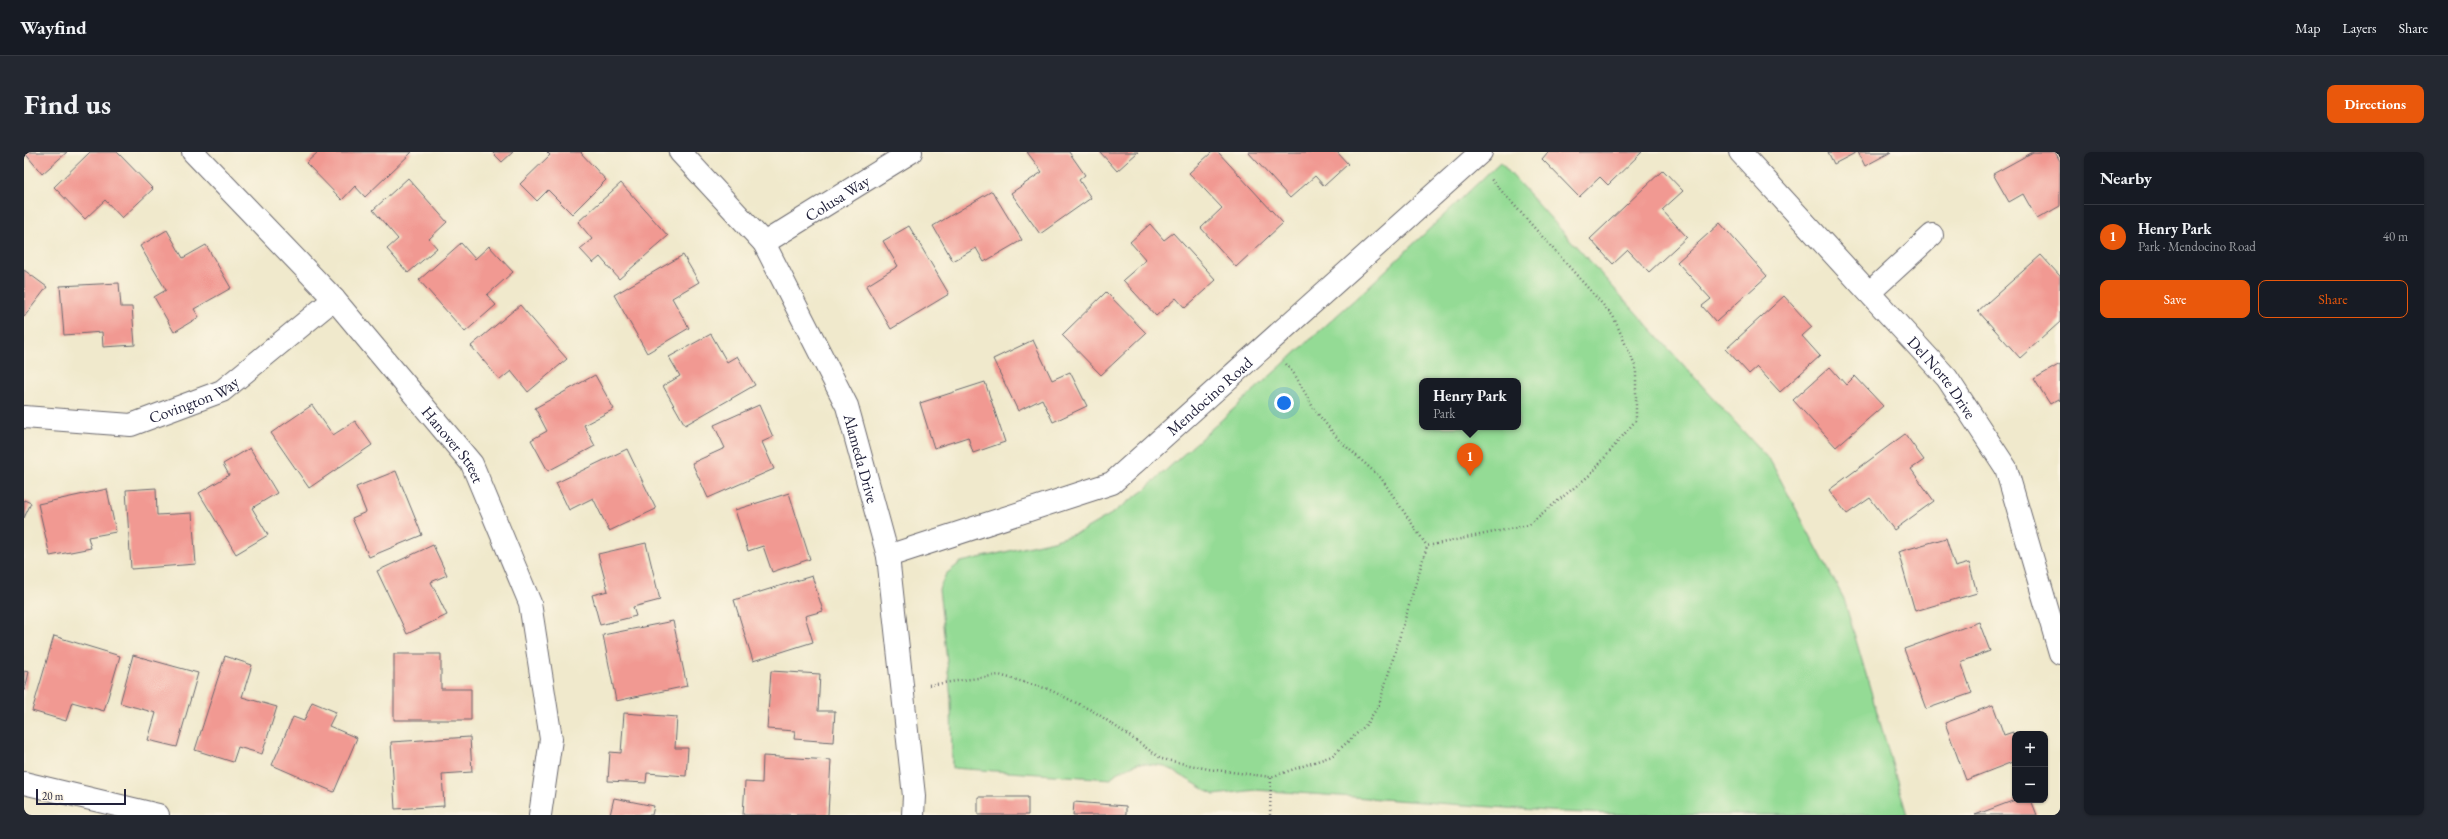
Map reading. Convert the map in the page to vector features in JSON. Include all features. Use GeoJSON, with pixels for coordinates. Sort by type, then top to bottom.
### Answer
{"type":"FeatureCollection","features":[{"type":"Feature","properties":{"kind":"street","name":"Hanover Street"},"geometry":{"type":"LineString","coordinates":[[193,152],[334,299],[472,464],[530,603],[551,739],[540,815]]}},
{"type":"Feature","properties":{"kind":"street","name":"Alameda Drive"},"geometry":{"type":"LineString","coordinates":[[680,152],[764,243],[847,406],[888,556],[914,796],[913,815]]}},
{"type":"Feature","properties":{"kind":"street","name":"Colusa Way"},"geometry":{"type":"LineString","coordinates":[[764,243],[911,152]]}},
{"type":"Feature","properties":{"kind":"street","name":"Del Norte Drive"},"geometry":{"type":"LineString","coordinates":[[1740,152],[1870,292],[1947,378],[2006,468],[2060,653]]}},
{"type":"Feature","properties":{"kind":"street","name":"Mendocino Road"},"geometry":{"type":"LineString","coordinates":[[888,556],[1112,483],[1477,156]]}},
{"type":"Feature","properties":{"kind":"street"},"geometry":{"type":"LineString","coordinates":[[1870,292],[1932,235]]}},
{"type":"Feature","properties":{"kind":"street","name":"Covington Way"},"geometry":{"type":"LineString","coordinates":[[24,417],[131,426],[222,391],[334,299]]}},
{"type":"Feature","properties":{"kind":"street"},"geometry":{"type":"LineString","coordinates":[[24,783],[158,815]]}},
{"type":"Feature","properties":{"kind":"path"},"geometry":{"type":"LineString","coordinates":[[1427,546],[1528,525],[1591,474],[1636,420],[1636,368],[1613,316],[1477,156]]}},
{"type":"Feature","properties":{"kind":"path"},"geometry":{"type":"LineString","coordinates":[[1268,344],[1295,375],[1314,409],[1339,440],[1381,478],[1427,546]]}},
{"type":"Feature","properties":{"kind":"path"},"geometry":{"type":"LineString","coordinates":[[902,688],[947,684],[999,676],[1048,689],[1094,712],[1162,759],[1208,769],[1271,777],[1332,756],[1365,726],[1379,705],[1427,546]]}},
{"type":"Feature","properties":{"kind":"path"},"geometry":{"type":"LineString","coordinates":[[1270,815],[1271,777]]}},
{"type":"Feature","properties":{"kind":"green space"},"geometry":{"type":"Polygon","coordinates":[[[1500,162],[1771,462],[1844,599],[1907,815],[1638,815],[1562,812],[1256,790],[1214,795],[1165,766],[1138,763],[1116,773],[1111,779],[952,768],[951,698],[939,589],[946,574],[961,562],[1053,541],[1080,532],[1113,513],[1144,490],[1365,290],[1500,162]]]}},
{"type":"Feature","properties":{"kind":"building"},"geometry":{"type":"Polygon","coordinates":[[[24,152],[67,152],[42,174],[24,152]]]}},
{"type":"Feature","properties":{"kind":"building"},"geometry":{"type":"Polygon","coordinates":[[[90,152],[117,152],[153,189],[122,218],[105,200],[85,219],[54,187],[90,152]]]}},
{"type":"Feature","properties":{"kind":"building"},"geometry":{"type":"Polygon","coordinates":[[[318,152],[412,152],[365,197],[355,186],[342,200],[306,163],[318,152]]]}},
{"type":"Feature","properties":{"kind":"building"},"geometry":{"type":"Polygon","coordinates":[[[492,152],[513,152],[502,162],[492,152]]]}},
{"type":"Feature","properties":{"kind":"building"},"geometry":{"type":"Polygon","coordinates":[[[547,152],[582,152],[581,153],[606,180],[572,214],[548,190],[537,201],[520,184],[550,155],[547,152]]]}},
{"type":"Feature","properties":{"kind":"building"},"geometry":{"type":"Polygon","coordinates":[[[1027,152],[1069,152],[1085,175],[1079,180],[1091,198],[1040,234],[1011,193],[1042,172],[1027,152]]]}},
{"type":"Feature","properties":{"kind":"building"},"geometry":{"type":"Polygon","coordinates":[[[1100,152],[1138,152],[1117,171],[1100,152]]]}},
{"type":"Feature","properties":{"kind":"building"},"geometry":{"type":"Polygon","coordinates":[[[1212,152],[1218,152],[1283,223],[1236,267],[1201,228],[1222,208],[1189,173],[1212,152]]]}},
{"type":"Feature","properties":{"kind":"building"},"geometry":{"type":"Polygon","coordinates":[[[1248,152],[1337,152],[1348,164],[1324,186],[1315,176],[1290,198],[1248,152]]]}},
{"type":"Feature","properties":{"kind":"building"},"geometry":{"type":"Polygon","coordinates":[[[1548,152],[1642,152],[1608,185],[1600,177],[1579,197],[1542,159],[1548,152]]]}},
{"type":"Feature","properties":{"kind":"building"},"geometry":{"type":"Polygon","coordinates":[[[1828,152],[1857,152],[1834,164],[1828,152]]]}},
{"type":"Feature","properties":{"kind":"building"},"geometry":{"type":"Polygon","coordinates":[[[1858,152],[1891,152],[1865,166],[1858,152]]]}},
{"type":"Feature","properties":{"kind":"building"},"geometry":{"type":"Polygon","coordinates":[[[2033,152],[2055,152],[2060,161],[2060,206],[2037,219],[2023,194],[2009,202],[1993,174],[2033,152]]]}},
{"type":"Feature","properties":{"kind":"building"},"geometry":{"type":"Polygon","coordinates":[[[1663,170],[1683,191],[1662,210],[1687,237],[1649,272],[1628,250],[1613,264],[1590,239],[1663,170]]]}},
{"type":"Feature","properties":{"kind":"building"},"geometry":{"type":"Polygon","coordinates":[[[408,178],[447,222],[429,239],[437,248],[408,273],[387,249],[398,239],[373,210],[408,178]]]}},
{"type":"Feature","properties":{"kind":"building"},"geometry":{"type":"Polygon","coordinates":[[[621,183],[668,236],[619,279],[600,257],[593,263],[580,249],[592,239],[578,222],[621,183]]]}},
{"type":"Feature","properties":{"kind":"building"},"geometry":{"type":"Polygon","coordinates":[[[992,191],[1022,240],[984,262],[976,248],[953,261],[933,226],[992,191]]]}},
{"type":"Feature","properties":{"kind":"building"},"geometry":{"type":"Polygon","coordinates":[[[1720,223],[1767,276],[1716,322],[1702,306],[1711,299],[1677,262],[1720,223]]]}},
{"type":"Feature","properties":{"kind":"building"},"geometry":{"type":"Polygon","coordinates":[[[1150,224],[1164,240],[1173,233],[1216,280],[1185,308],[1176,298],[1156,316],[1123,280],[1146,260],[1130,242],[1150,224]]]}},
{"type":"Feature","properties":{"kind":"building"},"geometry":{"type":"Polygon","coordinates":[[[909,226],[949,294],[891,329],[866,286],[898,266],[883,241],[909,226]]]}},
{"type":"Feature","properties":{"kind":"building"},"geometry":{"type":"Polygon","coordinates":[[[167,230],[183,258],[206,245],[231,288],[194,309],[199,317],[174,332],[154,297],[166,290],[140,246],[167,230]]]}},
{"type":"Feature","properties":{"kind":"building"},"geometry":{"type":"Polygon","coordinates":[[[461,243],[475,259],[489,246],[513,272],[487,295],[496,305],[465,332],[419,280],[461,243]]]}},
{"type":"Feature","properties":{"kind":"building"},"geometry":{"type":"Polygon","coordinates":[[[683,255],[699,282],[672,298],[689,328],[647,353],[614,295],[683,255]]]}},
{"type":"Feature","properties":{"kind":"building"},"geometry":{"type":"Polygon","coordinates":[[[2041,255],[2060,276],[2060,322],[2020,358],[1978,311],[2041,255]]]}},
{"type":"Feature","properties":{"kind":"building"},"geometry":{"type":"Polygon","coordinates":[[[24,270],[47,287],[24,317],[24,270]]]}},
{"type":"Feature","properties":{"kind":"building"},"geometry":{"type":"Polygon","coordinates":[[[119,283],[121,307],[132,307],[135,345],[103,347],[102,332],[64,335],[60,286],[119,283]]]}},
{"type":"Feature","properties":{"kind":"building"},"geometry":{"type":"Polygon","coordinates":[[[1106,292],[1146,333],[1101,375],[1062,335],[1106,292]]]}},
{"type":"Feature","properties":{"kind":"building"},"geometry":{"type":"Polygon","coordinates":[[[1784,296],[1812,327],[1802,336],[1820,356],[1780,392],[1757,367],[1749,374],[1726,349],[1784,296]]]}},
{"type":"Feature","properties":{"kind":"building"},"geometry":{"type":"Polygon","coordinates":[[[520,305],[567,359],[528,392],[511,371],[500,380],[471,346],[520,305]]]}},
{"type":"Feature","properties":{"kind":"building"},"geometry":{"type":"Polygon","coordinates":[[[711,334],[727,362],[737,356],[755,385],[685,425],[663,386],[680,376],[669,357],[711,334]]]}},
{"type":"Feature","properties":{"kind":"building"},"geometry":{"type":"Polygon","coordinates":[[[1033,340],[1052,380],[1070,372],[1087,406],[1053,422],[1042,399],[1018,411],[993,359],[1033,340]]]}},
{"type":"Feature","properties":{"kind":"building"},"geometry":{"type":"Polygon","coordinates":[[[2060,364],[2060,401],[2059,399],[2050,404],[2034,379],[2060,364]]]}},
{"type":"Feature","properties":{"kind":"building"},"geometry":{"type":"Polygon","coordinates":[[[1830,367],[1846,385],[1855,376],[1883,406],[1836,447],[1793,400],[1830,367]]]}},
{"type":"Feature","properties":{"kind":"building"},"geometry":{"type":"Polygon","coordinates":[[[595,375],[614,409],[584,425],[595,446],[548,471],[531,440],[547,431],[535,408],[595,375]]]}},
{"type":"Feature","properties":{"kind":"building"},"geometry":{"type":"Polygon","coordinates":[[[985,382],[1005,442],[973,453],[968,437],[934,448],[920,403],[985,382]]]}},
{"type":"Feature","properties":{"kind":"building"},"geometry":{"type":"Polygon","coordinates":[[[312,405],[333,435],[355,421],[372,445],[309,488],[271,433],[312,405]]]}},
{"type":"Feature","properties":{"kind":"building"},"geometry":{"type":"Polygon","coordinates":[[[759,405],[773,437],[762,442],[774,469],[708,498],[692,463],[725,448],[714,425],[759,405]]]}},
{"type":"Feature","properties":{"kind":"building"},"geometry":{"type":"Polygon","coordinates":[[[1905,434],[1924,460],[1911,469],[1934,501],[1894,530],[1870,498],[1847,514],[1829,490],[1905,434]]]}},
{"type":"Feature","properties":{"kind":"building"},"geometry":{"type":"Polygon","coordinates":[[[250,448],[277,493],[252,508],[268,535],[236,554],[199,493],[229,475],[223,464],[250,448]]]}},
{"type":"Feature","properties":{"kind":"building"},"geometry":{"type":"Polygon","coordinates":[[[627,449],[656,509],[609,531],[593,498],[569,510],[556,483],[627,449]]]}},
{"type":"Feature","properties":{"kind":"building"},"geometry":{"type":"Polygon","coordinates":[[[396,471],[422,535],[369,557],[352,518],[366,512],[356,487],[396,471]]]}},
{"type":"Feature","properties":{"kind":"building"},"geometry":{"type":"Polygon","coordinates":[[[156,488],[157,515],[192,513],[196,564],[131,569],[126,490],[156,488]]]}},
{"type":"Feature","properties":{"kind":"building"},"geometry":{"type":"Polygon","coordinates":[[[107,489],[116,532],[88,537],[91,548],[50,556],[38,504],[107,489]]]}},
{"type":"Feature","properties":{"kind":"building"},"geometry":{"type":"Polygon","coordinates":[[[789,493],[810,559],[772,572],[763,546],[748,551],[735,510],[789,493]]]}},
{"type":"Feature","properties":{"kind":"building"},"geometry":{"type":"Polygon","coordinates":[[[24,500],[31,503],[24,518],[24,500]]]}},
{"type":"Feature","properties":{"kind":"building"},"geometry":{"type":"Polygon","coordinates":[[[1946,538],[1955,567],[1969,563],[1977,593],[1915,611],[1898,552],[1946,538]]]}},
{"type":"Feature","properties":{"kind":"building"},"geometry":{"type":"Polygon","coordinates":[[[646,543],[660,600],[633,607],[636,616],[600,625],[592,595],[608,591],[598,554],[646,543]]]}},
{"type":"Feature","properties":{"kind":"building"},"geometry":{"type":"Polygon","coordinates":[[[433,545],[447,575],[431,582],[447,615],[407,634],[377,571],[433,545]]]}},
{"type":"Feature","properties":{"kind":"building"},"geometry":{"type":"Polygon","coordinates":[[[812,576],[823,611],[805,616],[813,642],[753,661],[734,600],[812,576]]]}},
{"type":"Feature","properties":{"kind":"building"},"geometry":{"type":"Polygon","coordinates":[[[673,621],[687,686],[616,701],[603,635],[673,621]]]}},
{"type":"Feature","properties":{"kind":"building"},"geometry":{"type":"Polygon","coordinates":[[[1979,622],[1990,651],[1961,662],[1972,693],[1926,709],[1904,649],[1979,622]]]}},
{"type":"Feature","properties":{"kind":"building"},"geometry":{"type":"Polygon","coordinates":[[[54,636],[120,656],[104,711],[72,702],[66,721],[32,711],[54,636]]]}},
{"type":"Feature","properties":{"kind":"building"},"geometry":{"type":"Polygon","coordinates":[[[394,654],[441,654],[441,689],[471,689],[471,720],[394,720],[394,654]]]}},
{"type":"Feature","properties":{"kind":"building"},"geometry":{"type":"Polygon","coordinates":[[[133,655],[198,673],[177,747],[148,740],[156,713],[120,703],[133,655]]]}},
{"type":"Feature","properties":{"kind":"building"},"geometry":{"type":"Polygon","coordinates":[[[225,656],[252,665],[242,697],[277,707],[262,754],[238,747],[233,762],[195,750],[225,656]]]}},
{"type":"Feature","properties":{"kind":"building"},"geometry":{"type":"Polygon","coordinates":[[[24,671],[29,672],[25,690],[24,690],[24,671]]]}},
{"type":"Feature","properties":{"kind":"building"},"geometry":{"type":"Polygon","coordinates":[[[771,671],[820,674],[818,711],[835,711],[833,742],[794,739],[795,731],[767,729],[771,671]]]}},
{"type":"Feature","properties":{"kind":"building"},"geometry":{"type":"Polygon","coordinates":[[[312,702],[336,712],[329,726],[357,738],[334,792],[272,765],[293,717],[304,721],[312,702]]]}},
{"type":"Feature","properties":{"kind":"building"},"geometry":{"type":"Polygon","coordinates":[[[1993,705],[2004,735],[2012,732],[2012,762],[1966,780],[1945,723],[1993,705]]]}},
{"type":"Feature","properties":{"kind":"building"},"geometry":{"type":"Polygon","coordinates":[[[624,713],[677,717],[675,748],[688,748],[686,776],[647,773],[646,783],[608,781],[610,752],[621,753],[624,713]]]}},
{"type":"Feature","properties":{"kind":"building"},"geometry":{"type":"Polygon","coordinates":[[[470,737],[472,772],[442,774],[444,806],[395,809],[391,742],[470,737]]]}},
{"type":"Feature","properties":{"kind":"building"},"geometry":{"type":"Polygon","coordinates":[[[763,756],[831,760],[828,815],[743,815],[745,782],[762,783],[763,756]]]}},
{"type":"Feature","properties":{"kind":"building"},"geometry":{"type":"Polygon","coordinates":[[[978,797],[1028,797],[1028,815],[978,815],[978,797]]]}},
{"type":"Feature","properties":{"kind":"building"},"geometry":{"type":"Polygon","coordinates":[[[614,798],[654,806],[652,815],[610,815],[614,798]]]}},
{"type":"Feature","properties":{"kind":"building"},"geometry":{"type":"Polygon","coordinates":[[[2012,801],[2012,803],[2032,803],[2037,815],[1975,815],[2012,801]]]}},
{"type":"Feature","properties":{"kind":"building"},"geometry":{"type":"Polygon","coordinates":[[[1074,802],[1126,806],[1126,815],[1073,815],[1074,802]]]}},
{"type":"Feature","properties":{"kind":"place","name":"Henry Park"},"geometry":{"type":"Point","coordinates":[1470,476]}}]}
